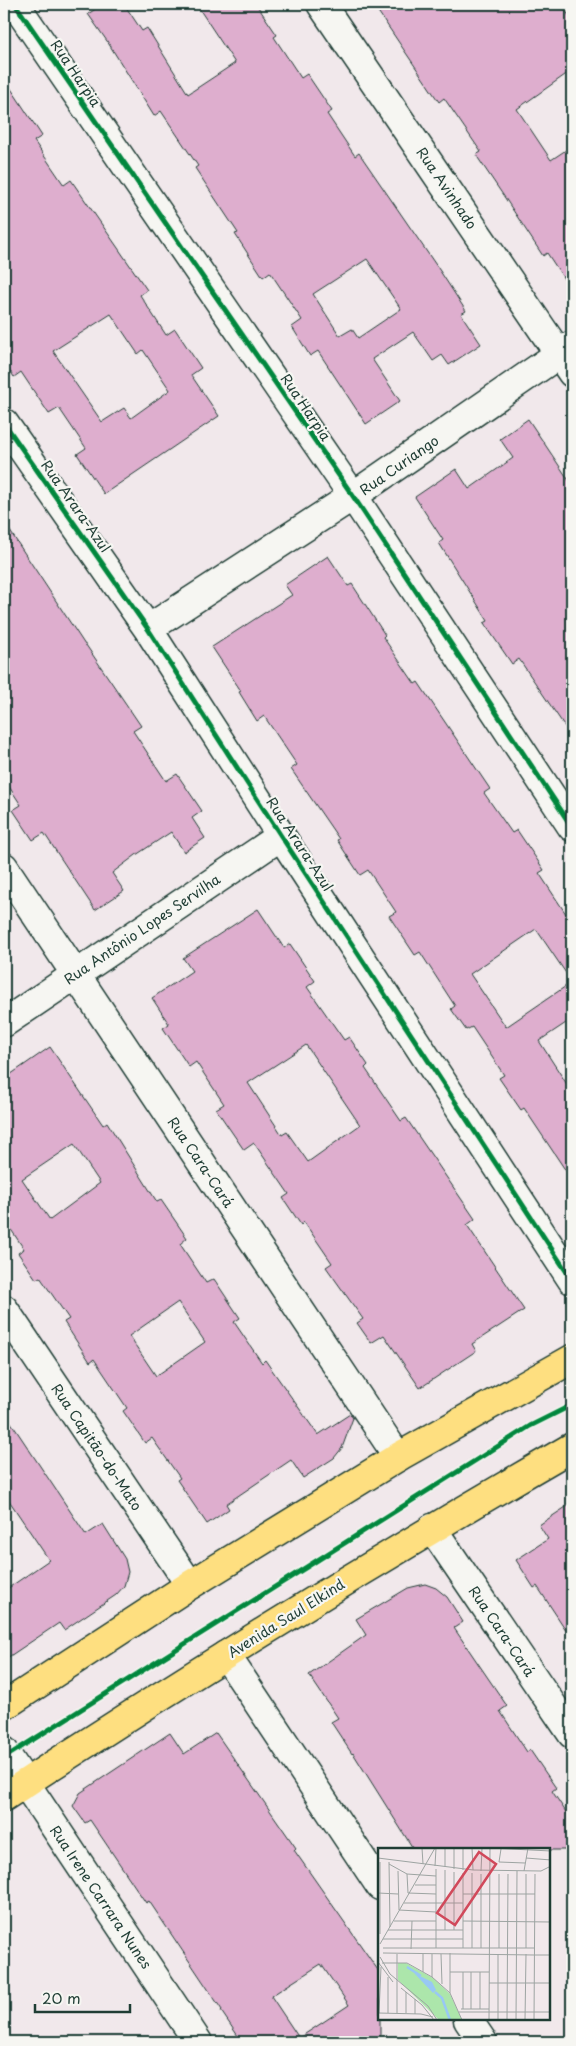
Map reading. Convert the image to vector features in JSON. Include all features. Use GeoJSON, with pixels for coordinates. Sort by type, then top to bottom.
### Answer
{"type":"FeatureCollection","features":[{"type":"Feature","properties":{"kind":"main road"},"geometry":{"type":"LineString","coordinates":[[4,1706],[190,1585],[398,1457],[572,1359]]}},
{"type":"Feature","properties":{"kind":"main road","name":"Avenida Saul Elkind"},"geometry":{"type":"LineString","coordinates":[[14,1790],[226,1655],[432,1528],[572,1447]]}},
{"type":"Feature","properties":{"kind":"street","name":"Rua Harpia"},"geometry":{"type":"LineString","coordinates":[[15,4],[353,496],[572,827]]}},
{"type":"Feature","properties":{"kind":"street","name":"Rua Avinhado"},"geometry":{"type":"LineString","coordinates":[[321,4],[568,358]]}},
{"type":"Feature","properties":{"kind":"street","name":"Rua Curiango"},"geometry":{"type":"LineString","coordinates":[[148,629],[568,358]]}},
{"type":"Feature","properties":{"kind":"street","name":"Rua Arara-Azul"},"geometry":{"type":"LineString","coordinates":[[4,423],[148,629],[281,836],[572,1280]]}},
{"type":"Feature","properties":{"kind":"street","name":"Rua Antônio Lopes Servilha"},"geometry":{"type":"LineString","coordinates":[[4,1023],[281,836]]}},
{"type":"Feature","properties":{"kind":"street","name":"Rua Cara-Cará"},"geometry":{"type":"LineString","coordinates":[[4,867],[398,1457]]}},
{"type":"Feature","properties":{"kind":"street","name":"Rua Capitão-do-Mato"},"geometry":{"type":"LineString","coordinates":[[4,1309],[190,1585]]}},
{"type":"Feature","properties":{"kind":"street","name":"Rua Cara-Cará"},"geometry":{"type":"LineString","coordinates":[[432,1528],[572,1734]]}},
{"type":"Feature","properties":{"kind":"street"},"geometry":{"type":"LineString","coordinates":[[226,1655],[378,1883]]}},
{"type":"Feature","properties":{"kind":"street","name":"Rua Irene Carrara Nunes"},"geometry":{"type":"LineString","coordinates":[[4,1751],[14,1790],[198,2042]]}},
{"type":"Feature","properties":{"kind":"street"},"geometry":{"type":"LineString","coordinates":[[469,2021],[483,2042]]}},
{"type":"Feature","properties":{"kind":"building"},"geometry":{"type":"Polygon","coordinates":[[[103,4],[124,4],[142,31],[147,28],[188,94],[235,63],[196,4],[256,4],[277,35],[274,37],[301,78],[307,74],[332,111],[327,114],[355,156],[359,153],[440,271],[466,311],[461,314],[481,344],[449,365],[442,355],[433,361],[413,332],[372,359],[400,401],[366,424],[318,351],[310,356],[292,327],[302,320],[270,272],[263,277],[235,234],[238,233],[195,168],[198,166],[161,111],[154,116],[88,14],[103,4]],[[367,259],[313,294],[340,336],[352,329],[358,338],[401,309],[367,259]]]}},
{"type":"Feature","properties":{"kind":"building"},"geometry":{"type":"Polygon","coordinates":[[[373,4],[561,4],[572,20],[572,70],[517,109],[551,160],[572,146],[572,291],[547,253],[543,256],[476,155],[481,152],[444,98],[439,102],[373,4]]]}},
{"type":"Feature","properties":{"kind":"building"},"geometry":{"type":"Polygon","coordinates":[[[4,78],[42,136],[34,141],[64,185],[71,180],[147,290],[140,295],[166,335],[175,329],[201,368],[191,375],[219,416],[104,494],[77,454],[86,448],[59,408],[49,414],[21,372],[14,377],[4,362],[4,78]],[[111,314],[53,351],[102,422],[124,408],[131,418],[170,390],[143,350],[138,354],[111,314]]]}},
{"type":"Feature","properties":{"kind":"building"},"geometry":{"type":"Polygon","coordinates":[[[528,419],[572,485],[572,737],[519,659],[512,664],[484,623],[488,621],[439,543],[443,540],[415,497],[456,469],[469,489],[513,458],[500,439],[528,419]]]}},
{"type":"Feature","properties":{"kind":"building"},"geometry":{"type":"Polygon","coordinates":[[[4,522],[141,726],[133,731],[166,781],[177,774],[202,811],[192,818],[205,838],[184,852],[171,832],[112,873],[124,891],[95,910],[44,833],[33,840],[13,810],[21,805],[4,779],[4,522]]]}},
{"type":"Feature","properties":{"kind":"building"},"geometry":{"type":"Polygon","coordinates":[[[328,556],[348,586],[352,584],[385,635],[383,637],[415,684],[418,682],[490,789],[484,793],[512,833],[517,830],[544,870],[539,873],[572,923],[572,982],[572,1019],[539,1041],[572,1092],[572,1180],[524,1108],[521,1110],[499,1078],[504,1075],[472,1027],[466,1030],[451,1009],[455,1006],[420,952],[415,955],[389,916],[396,912],[368,870],[360,875],[337,840],[339,839],[291,769],[297,765],[264,716],[257,721],[239,692],[241,691],[212,647],[292,595],[285,585],[328,556]],[[536,929],[470,974],[506,1027],[572,982],[536,929]]]}},
{"type":"Feature","properties":{"kind":"building"},"geometry":{"type":"Polygon","coordinates":[[[258,909],[284,948],[290,944],[315,981],[307,987],[344,1040],[349,1037],[368,1065],[365,1068],[401,1121],[406,1118],[475,1219],[467,1225],[524,1310],[472,1344],[476,1351],[420,1388],[384,1335],[371,1343],[357,1323],[363,1319],[326,1267],[332,1263],[304,1222],[301,1225],[283,1198],[289,1194],[254,1143],[244,1150],[216,1109],[224,1104],[196,1062],[189,1067],[163,1028],[169,1024],[152,998],[192,971],[183,958],[258,909]],[[306,1045],[248,1083],[282,1135],[287,1132],[308,1162],[360,1125],[306,1045]]]}},
{"type":"Feature","properties":{"kind":"building"},"geometry":{"type":"Polygon","coordinates":[[[50,1047],[103,1125],[107,1122],[157,1202],[161,1200],[187,1238],[180,1244],[206,1283],[214,1279],[240,1318],[234,1322],[262,1363],[265,1360],[318,1435],[350,1414],[353,1418],[342,1448],[334,1458],[303,1478],[291,1460],[226,1504],[229,1509],[207,1524],[177,1480],[180,1478],[152,1438],[145,1443],[123,1411],[127,1408],[94,1359],[90,1362],[64,1322],[69,1319],[40,1277],[36,1279],[18,1253],[24,1249],[4,1219],[4,1079],[50,1047]],[[74,1144],[22,1179],[50,1220],[100,1183],[74,1144]],[[178,1302],[129,1336],[156,1376],[205,1342],[178,1302]]]}},
{"type":"Feature","properties":{"kind":"building"},"geometry":{"type":"Polygon","coordinates":[[[4,1412],[86,1535],[103,1524],[125,1559],[128,1572],[124,1586],[116,1595],[64,1630],[59,1623],[4,1660],[4,1591],[49,1560],[4,1493],[4,1412]]]}},
{"type":"Feature","properties":{"kind":"building"},"geometry":{"type":"Polygon","coordinates":[[[572,1503],[572,1639],[537,1586],[534,1588],[516,1560],[548,1539],[539,1525],[572,1503]]]}},
{"type":"Feature","properties":{"kind":"building"},"geometry":{"type":"Polygon","coordinates":[[[425,1584],[436,1588],[447,1597],[463,1622],[454,1628],[507,1706],[500,1711],[527,1752],[530,1750],[556,1788],[552,1791],[572,1821],[572,1850],[551,1850],[551,1848],[413,1848],[353,1753],[331,1722],[338,1718],[309,1675],[366,1635],[356,1619],[408,1588],[425,1584]]]}},
{"type":"Feature","properties":{"kind":"building"},"geometry":{"type":"Polygon","coordinates":[[[170,1733],[184,1754],[216,1733],[296,1848],[294,1850],[378,1970],[380,2042],[242,2042],[149,1901],[146,1903],[90,1820],[85,1823],[73,1806],[80,1793],[170,1733]],[[321,1964],[271,1996],[299,2038],[349,2005],[321,1964]]]}},
{"type":"Feature","properties":{"kind":"cycle path"},"geometry":{"type":"LineString","coordinates":[[15,4],[353,496],[572,827]]}},
{"type":"Feature","properties":{"kind":"cycle path"},"geometry":{"type":"LineString","coordinates":[[4,423],[148,629],[281,836],[572,1280]]}},
{"type":"Feature","properties":{"kind":"cycle path"},"geometry":{"type":"LineString","coordinates":[[4,1758],[530,1426],[572,1405]]}}]}
